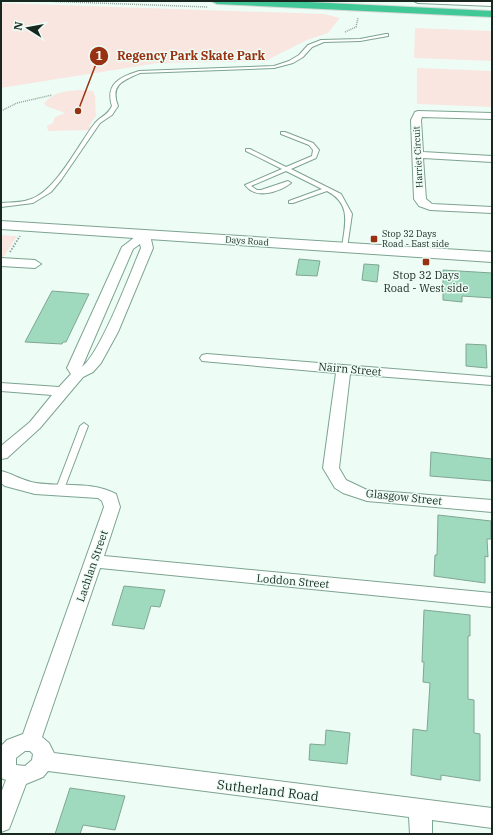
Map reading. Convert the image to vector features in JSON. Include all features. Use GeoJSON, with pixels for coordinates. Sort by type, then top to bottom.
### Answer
{"type":"FeatureCollection","features":[{"type":"Feature","properties":{"kind":"highway"},"geometry":{"type":"LineString","coordinates":[[216,1],[464,13],[492,10]]}},
{"type":"Feature","properties":{"kind":"highway"},"geometry":{"type":"LineString","coordinates":[[318,1],[492,10]]}},
{"type":"Feature","properties":{"kind":"street"},"geometry":{"type":"LineString","coordinates":[[418,1],[492,10]]}},
{"type":"Feature","properties":{"kind":"street","name":"Harriet Circuit"},"geometry":{"type":"LineString","coordinates":[[492,116],[418,114],[416,120],[419,155],[420,199],[423,204],[430,207],[492,210]]}},
{"type":"Feature","properties":{"kind":"street"},"geometry":{"type":"LineString","coordinates":[[419,155],[492,159]]}},
{"type":"Feature","properties":{"kind":"street","name":"Days Road"},"geometry":{"type":"LineString","coordinates":[[1,226],[492,257]]}},
{"type":"Feature","properties":{"kind":"street"},"geometry":{"type":"LineString","coordinates":[[1,454],[35,425],[78,374],[88,369],[99,354],[111,332],[147,248],[144,235],[128,247],[120,263],[74,368],[78,374]]}},
{"type":"Feature","properties":{"kind":"street"},"geometry":{"type":"LineString","coordinates":[[3,262],[35,264]]}},
{"type":"Feature","properties":{"kind":"street"},"geometry":{"type":"LineString","coordinates":[[120,263],[134,263],[140,266]]}},
{"type":"Feature","properties":{"kind":"street","name":"Nairn Street"},"geometry":{"type":"LineString","coordinates":[[207,358],[492,381]]}},
{"type":"Feature","properties":{"kind":"street","name":"Glasgow Street"},"geometry":{"type":"LineString","coordinates":[[344,368],[332,468],[337,482],[349,489],[367,495],[492,506]]}},
{"type":"Feature","properties":{"kind":"street"},"geometry":{"type":"LineString","coordinates":[[1,387],[64,392]]}},
{"type":"Feature","properties":{"kind":"street","name":"Lachlan Street"},"geometry":{"type":"LineString","coordinates":[[1,476],[10,483],[23,487],[101,493],[110,498],[112,507],[30,742]]}},
{"type":"Feature","properties":{"kind":"street","name":"Loddon Street"},"geometry":{"type":"LineString","coordinates":[[94,561],[492,600]]}},
{"type":"Feature","properties":{"kind":"street"},"geometry":{"type":"LineString","coordinates":[[17,743],[36,743],[43,750],[43,761],[40,766],[30,774],[18,776],[8,771],[5,766],[3,756],[17,743]]}},
{"type":"Feature","properties":{"kind":"street","name":"Sutherland Road"},"geometry":{"type":"LineString","coordinates":[[43,761],[492,818]]}},
{"type":"Feature","properties":{"kind":"street"},"geometry":{"type":"LineString","coordinates":[[1,822],[18,776]]}},
{"type":"Feature","properties":{"kind":"street"},"geometry":{"type":"LineString","coordinates":[[420,809],[421,834]]}},
{"type":"Feature","properties":{"kind":"lane"},"geometry":{"type":"LineString","coordinates":[[1,205],[31,202],[48,191],[59,180],[98,122],[110,114],[115,106],[111,97],[112,90],[122,79],[139,72],[274,67],[291,62],[301,56],[310,46],[323,41],[360,40],[386,35]]}},
{"type":"Feature","properties":{"kind":"lane"},"geometry":{"type":"LineString","coordinates":[[283,133],[311,144],[316,150],[314,157],[311,160],[288,170],[248,185],[254,191],[262,193],[288,183]]}},
{"type":"Feature","properties":{"kind":"lane"},"geometry":{"type":"LineString","coordinates":[[248,150],[339,195],[349,214],[345,247]]}},
{"type":"Feature","properties":{"kind":"lane"},"geometry":{"type":"LineString","coordinates":[[291,202],[327,189]]}},
{"type":"Feature","properties":{"kind":"lane"},"geometry":{"type":"LineString","coordinates":[[60,490],[84,426]]}},
{"type":"Feature","properties":{"kind":"path"},"geometry":{"type":"LineString","coordinates":[[1,111],[18,103],[52,95]]}},
{"type":"Feature","properties":{"kind":"path"},"geometry":{"type":"LineString","coordinates":[[3,262],[22,234]]}},
{"type":"Feature","properties":{"kind":"shaded area"},"geometry":{"type":"Polygon","coordinates":[[[1,3],[324,14],[340,18],[328,33],[307,40],[265,61],[158,63],[1,88],[1,3]]]}},
{"type":"Feature","properties":{"kind":"shaded area"},"geometry":{"type":"Polygon","coordinates":[[[415,28],[492,31],[492,61],[414,58],[415,28]]]}},
{"type":"Feature","properties":{"kind":"shaded area"},"geometry":{"type":"Polygon","coordinates":[[[417,68],[492,71],[492,107],[417,104],[417,68]]]}},
{"type":"Feature","properties":{"kind":"shaded area"},"geometry":{"type":"Polygon","coordinates":[[[79,90],[93,91],[95,96],[96,116],[89,126],[94,127],[92,130],[48,131],[47,126],[53,123],[55,117],[65,113],[46,106],[44,103],[56,94],[79,90]]]}},
{"type":"Feature","properties":{"kind":"shaded area"},"geometry":{"type":"Polygon","coordinates":[[[1,235],[17,236],[3,258],[1,258],[1,235]]]}},
{"type":"Feature","properties":{"kind":"building"},"geometry":{"type":"Polygon","coordinates":[[[299,259],[320,261],[317,276],[296,275],[299,259]]]}},
{"type":"Feature","properties":{"kind":"building"},"geometry":{"type":"Polygon","coordinates":[[[364,264],[379,265],[377,282],[362,280],[364,264]]]}},
{"type":"Feature","properties":{"kind":"building"},"geometry":{"type":"Polygon","coordinates":[[[443,270],[492,273],[492,298],[462,296],[462,302],[443,300],[443,270]]]}},
{"type":"Feature","properties":{"kind":"building"},"geometry":{"type":"Polygon","coordinates":[[[52,291],[89,294],[66,342],[63,342],[62,344],[25,342],[52,291]]]}},
{"type":"Feature","properties":{"kind":"building"},"geometry":{"type":"Polygon","coordinates":[[[466,344],[486,345],[487,368],[466,366],[466,344]]]}},
{"type":"Feature","properties":{"kind":"building"},"geometry":{"type":"Polygon","coordinates":[[[431,452],[492,459],[492,481],[430,476],[431,452]]]}},
{"type":"Feature","properties":{"kind":"building"},"geometry":{"type":"Polygon","coordinates":[[[438,515],[491,521],[491,539],[487,539],[488,557],[485,556],[485,583],[434,576],[435,555],[437,555],[438,515]]]}},
{"type":"Feature","properties":{"kind":"building"},"geometry":{"type":"Polygon","coordinates":[[[124,586],[165,590],[160,607],[151,606],[144,629],[112,625],[124,586]]]}},
{"type":"Feature","properties":{"kind":"building"},"geometry":{"type":"Polygon","coordinates":[[[424,610],[470,615],[470,636],[468,636],[468,699],[474,700],[474,733],[480,734],[480,781],[441,775],[441,780],[411,775],[413,729],[427,731],[430,683],[423,682],[424,662],[422,662],[424,610]]]}},
{"type":"Feature","properties":{"kind":"building"},"geometry":{"type":"Polygon","coordinates":[[[326,730],[350,733],[347,764],[309,760],[310,744],[325,745],[326,730]]]}},
{"type":"Feature","properties":{"kind":"building"},"geometry":{"type":"Polygon","coordinates":[[[70,788],[125,796],[115,830],[83,825],[80,834],[55,834],[70,788]]]}},
{"type":"Feature","properties":{"kind":"place","name":"Regency Park Skate Park"},"geometry":{"type":"Point","coordinates":[78,111]}},
{"type":"Feature","properties":{"kind":"place","name":"Stop 32 Days Road - East side"},"geometry":{"type":"Point","coordinates":[374,239]}},
{"type":"Feature","properties":{"kind":"place","name":"Stop 32 Days Road - West side"},"geometry":{"type":"Point","coordinates":[426,262]}}]}
